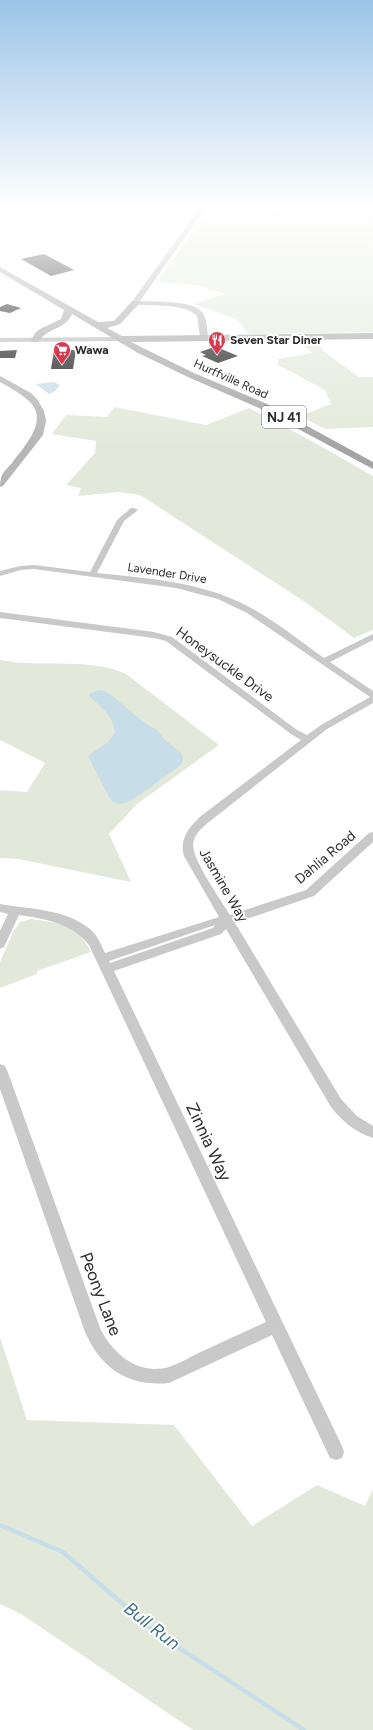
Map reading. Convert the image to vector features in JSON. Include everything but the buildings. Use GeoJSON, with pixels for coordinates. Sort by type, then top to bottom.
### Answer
{"type":"FeatureCollection","features":[{"type":"Feature","properties":{"kind":"main road"},"geometry":{"type":"LineString","coordinates":[[31,287],[96,325],[127,334],[163,338]]}},
{"type":"Feature","properties":{"kind":"main road"},"geometry":{"type":"LineString","coordinates":[[96,325],[115,325],[119,323],[146,287]]}},
{"type":"Feature","properties":{"kind":"main road"},"geometry":{"type":"LineString","coordinates":[[135,302],[191,308],[200,315],[204,337]]}},
{"type":"Feature","properties":{"kind":"main road"},"geometry":{"type":"LineString","coordinates":[[34,340],[39,333],[66,320],[68,308]]}},
{"type":"Feature","properties":{"kind":"main road","name":"Hurffville Road"},"geometry":{"type":"LineString","coordinates":[[96,325],[170,366],[263,406],[373,466]]}},
{"type":"Feature","properties":{"kind":"main road"},"geometry":{"type":"LineString","coordinates":[[0,340],[373,336]]}},
{"type":"Feature","properties":{"kind":"main road"},"geometry":{"type":"LineString","coordinates":[[0,379],[31,398],[40,411],[42,421],[38,435],[0,484]]}},
{"type":"Feature","properties":{"kind":"street"},"geometry":{"type":"LineString","coordinates":[[92,575],[121,520],[134,510]]}},
{"type":"Feature","properties":{"kind":"street","name":"Lavender Drive"},"geometry":{"type":"LineString","coordinates":[[0,574],[14,569],[30,567],[185,586],[218,595],[250,611],[373,695]]}},
{"type":"Feature","properties":{"kind":"street","name":"Honeysuckle Drive"},"geometry":{"type":"LineString","coordinates":[[0,615],[154,635],[169,639],[294,732],[308,740]]}},
{"type":"Feature","properties":{"kind":"street"},"geometry":{"type":"LineString","coordinates":[[324,661],[373,637]]}},
{"type":"Feature","properties":{"kind":"street","name":"Jasmine Way"},"geometry":{"type":"LineString","coordinates":[[373,699],[331,722],[200,824],[189,838],[187,847],[190,857],[227,921],[340,1108],[354,1123],[373,1132]]}},
{"type":"Feature","properties":{"kind":"street","name":"Dahlia Road"},"geometry":{"type":"LineString","coordinates":[[105,963],[217,931],[227,921],[310,893],[373,836]]}},
{"type":"Feature","properties":{"kind":"street","name":"Zinnia Way"},"geometry":{"type":"LineString","coordinates":[[0,908],[64,920],[79,926],[92,938],[336,1452]]}},
{"type":"Feature","properties":{"kind":"street"},"geometry":{"type":"LineString","coordinates":[[0,944],[15,911]]}},
{"type":"Feature","properties":{"kind":"street","name":"Peony Lane"},"geometry":{"type":"LineString","coordinates":[[0,1070],[93,1332],[102,1348],[113,1361],[123,1368],[140,1374],[157,1377],[169,1375],[276,1326]]}},
{"type":"Feature","properties":{"kind":"green space"},"geometry":{"type":"Polygon","coordinates":[[[202,287],[373,287],[373,332],[249,334],[236,319],[193,304],[225,294],[202,287]]]}},
{"type":"Feature","properties":{"kind":"green space"},"geometry":{"type":"Polygon","coordinates":[[[298,341],[318,341],[322,350],[359,377],[373,377],[373,427],[325,429],[300,416],[331,404],[325,390],[278,365],[278,359],[313,353],[298,341]]]}},
{"type":"Feature","properties":{"kind":"green space"},"geometry":{"type":"Polygon","coordinates":[[[114,407],[206,425],[249,408],[310,440],[373,476],[373,630],[354,638],[305,602],[140,495],[119,492],[78,496],[81,488],[66,485],[95,453],[96,441],[52,434],[66,415],[107,417],[114,407]]]}},
{"type":"Feature","properties":{"kind":"green space"},"geometry":{"type":"Polygon","coordinates":[[[0,660],[24,663],[90,665],[103,667],[126,674],[219,745],[137,804],[109,834],[131,882],[18,859],[0,858],[0,790],[27,792],[45,763],[0,740],[0,660]]]}},
{"type":"Feature","properties":{"kind":"green space"},"geometry":{"type":"Polygon","coordinates":[[[31,919],[67,926],[80,936],[91,952],[37,971],[37,974],[0,988],[0,962],[13,932],[20,922],[31,919]]]}},
{"type":"Feature","properties":{"kind":"green space"},"geometry":{"type":"Polygon","coordinates":[[[0,1337],[27,1420],[174,1425],[252,1526],[317,1485],[365,1506],[373,1489],[373,1730],[193,1730],[21,1614],[0,1604],[0,1337]]]}},
{"type":"Feature","properties":{"kind":"water"},"geometry":{"type":"Polygon","coordinates":[[[54,382],[60,385],[55,391],[49,394],[36,384],[54,382]]]}},
{"type":"Feature","properties":{"kind":"water"},"geometry":{"type":"Polygon","coordinates":[[[102,690],[110,694],[142,721],[157,730],[164,739],[181,753],[183,758],[182,763],[177,768],[141,794],[121,804],[118,804],[110,799],[88,756],[108,742],[115,733],[109,716],[89,696],[89,694],[102,690]]]}},
{"type":"Feature","properties":{"kind":"waterway","name":"Bull Run"},"geometry":{"type":"LineString","coordinates":[[0,1525],[63,1552],[155,1632],[304,1730]]}},
{"type":"Feature","properties":{"kind":"place","name":"Seven Star Diner"},"geometry":{"type":"Point","coordinates":[217,355]}},
{"type":"Feature","properties":{"kind":"place","name":"Wawa"},"geometry":{"type":"Point","coordinates":[62,365]}}]}
